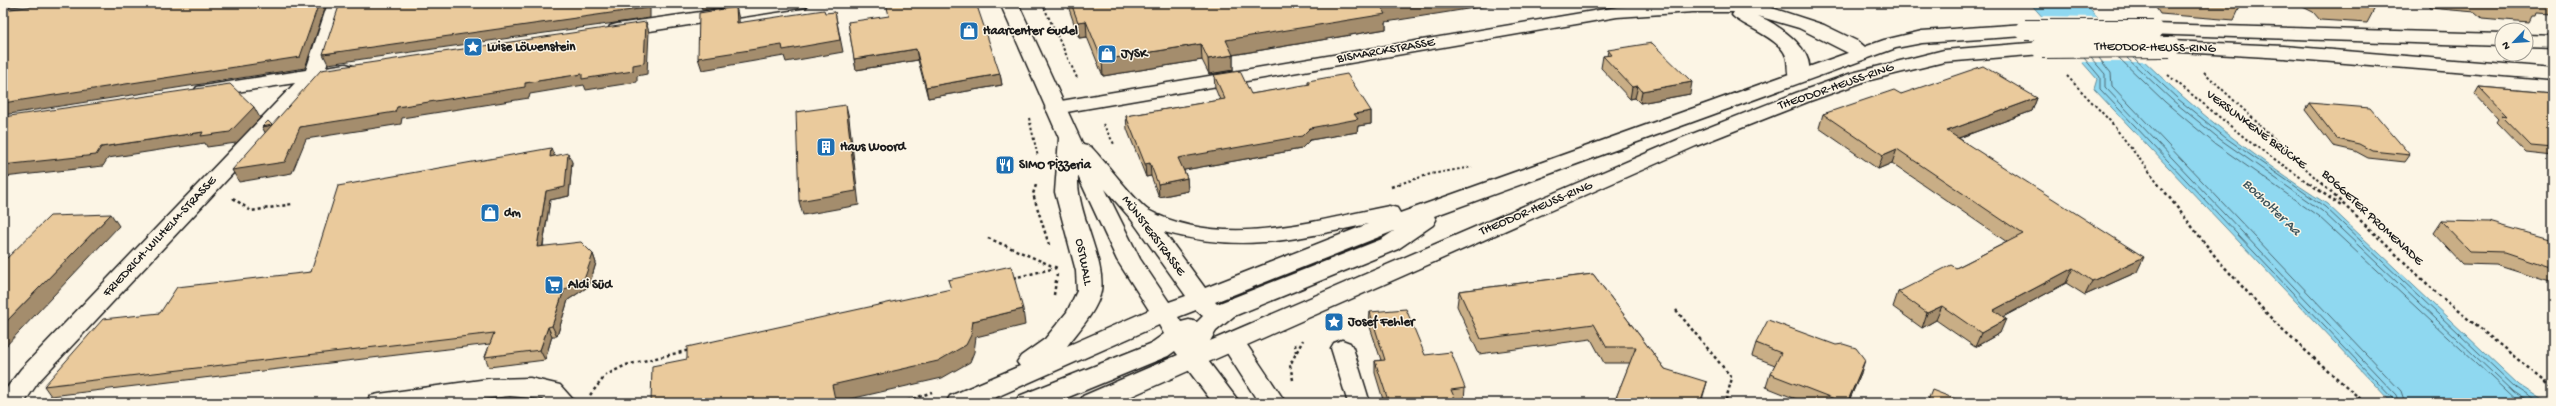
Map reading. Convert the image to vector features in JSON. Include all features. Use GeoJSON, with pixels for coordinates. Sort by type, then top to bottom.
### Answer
{"type":"FeatureCollection","features":[{"type":"Feature","properties":{"kind":"main road"},"geometry":{"type":"LineString","coordinates":[[314,75],[337,3]]}},
{"type":"Feature","properties":{"kind":"main road"},"geometry":{"type":"LineString","coordinates":[[596,33],[800,3]]}},
{"type":"Feature","properties":{"kind":"main road","name":"MÜNSTERSTRASSE"},"geometry":{"type":"LineString","coordinates":[[1009,3],[1055,108],[1129,260],[1193,359],[1227,403]]}},
{"type":"Feature","properties":{"kind":"main road","name":"BISMARCKSTRASSE"},"geometry":{"type":"LineString","coordinates":[[1055,108],[1617,12],[1674,7],[1749,6],[1803,23],[1863,53]]}},
{"type":"Feature","properties":{"kind":"main road","name":"BISMARCKSTRASSE"},"geometry":{"type":"LineString","coordinates":[[1717,7],[1747,18],[1778,35],[1791,48],[1798,60],[1798,76]]}},
{"type":"Feature","properties":{"kind":"main road","name":"THEODOR-HEUSS-RING"},"geometry":{"type":"LineString","coordinates":[[1163,314],[1327,247],[1798,76],[1891,44],[1935,35],[2025,30],[2153,30],[2494,40]]}},
{"type":"Feature","properties":{"kind":"main road"},"geometry":{"type":"LineString","coordinates":[[2534,41],[2553,42]]}},
{"type":"Feature","properties":{"kind":"main road","name":"THEODOR-HEUSS-RING"},"geometry":{"type":"LineString","coordinates":[[1193,359],[1689,142],[1803,97],[1859,77],[1944,56],[2041,48],[2170,47],[2359,58],[2553,74]]}},
{"type":"Feature","properties":{"kind":"main road"},"geometry":{"type":"LineString","coordinates":[[2359,58],[2553,61]]}},
{"type":"Feature","properties":{"kind":"main road"},"geometry":{"type":"LineString","coordinates":[[189,93],[361,68]]}},
{"type":"Feature","properties":{"kind":"main road","name":"FRIEDRICH-WILHELM-STRASSE"},"geometry":{"type":"LineString","coordinates":[[10,403],[30,375],[314,75]]}},
{"type":"Feature","properties":{"kind":"main road","name":"MÜNSTERSTRASSE"},"geometry":{"type":"LineString","coordinates":[[1069,135],[1139,214],[1232,342],[1273,403]]}},
{"type":"Feature","properties":{"kind":"main road","name":"OSTWALL"},"geometry":{"type":"LineString","coordinates":[[986,391],[1054,345],[1086,301],[1089,291],[1088,271],[1066,192],[1069,135]]}},
{"type":"Feature","properties":{"kind":"main road"},"geometry":{"type":"LineString","coordinates":[[1139,214],[1177,228],[1212,237],[1233,239],[1274,236],[1453,201]]}},
{"type":"Feature","properties":{"kind":"main road"},"geometry":{"type":"LineString","coordinates":[[1092,403],[1193,359],[1197,340],[1214,318],[1234,306],[1390,244],[1453,201]]}},
{"type":"Feature","properties":{"kind":"main road"},"geometry":{"type":"LineString","coordinates":[[1028,403],[1158,350],[1179,337],[1197,318],[1200,298]]}},
{"type":"Feature","properties":{"kind":"main road","name":"OSTWALL"},"geometry":{"type":"LineString","coordinates":[[959,403],[1163,314]]}},
{"type":"Feature","properties":{"kind":"main road"},"geometry":{"type":"LineString","coordinates":[[379,403],[520,388],[546,390],[556,396],[563,403]]}},
{"type":"Feature","properties":{"kind":"lane"},"geometry":{"type":"LineString","coordinates":[[1342,348],[1359,403]]}},
{"type":"Feature","properties":{"kind":"path"},"geometry":{"type":"LineString","coordinates":[[822,5],[838,3]]}},
{"type":"Feature","properties":{"kind":"path","name":"BOGGETER PROMENADE"},"geometry":{"type":"LineString","coordinates":[[2197,67],[2210,75],[2348,210],[2441,297],[2553,388]]}},
{"type":"Feature","properties":{"kind":"path"},"geometry":{"type":"LineString","coordinates":[[2061,70],[2110,121],[2218,260],[2281,329],[2365,403]]}},
{"type":"Feature","properties":{"kind":"path","name":"VERSUNKENE BRÜCKE"},"geometry":{"type":"LineString","coordinates":[[2165,73],[2250,142],[2348,210]]}},
{"type":"Feature","properties":{"kind":"path"},"geometry":{"type":"LineString","coordinates":[[1027,112],[1040,164]]}},
{"type":"Feature","properties":{"kind":"path"},"geometry":{"type":"LineString","coordinates":[[1388,189],[1431,174],[1476,166]]}},
{"type":"Feature","properties":{"kind":"path"},"geometry":{"type":"LineString","coordinates":[[1037,183],[1033,194],[1050,247]]}},
{"type":"Feature","properties":{"kind":"path"},"geometry":{"type":"LineString","coordinates":[[200,196],[229,195],[251,211],[292,204]]}},
{"type":"Feature","properties":{"kind":"path"},"geometry":{"type":"LineString","coordinates":[[988,238],[1057,268]]}},
{"type":"Feature","properties":{"kind":"path"},"geometry":{"type":"LineString","coordinates":[[1054,297],[1057,268],[1055,261]]}},
{"type":"Feature","properties":{"kind":"path"},"geometry":{"type":"LineString","coordinates":[[1011,278],[1057,268]]}},
{"type":"Feature","properties":{"kind":"path"},"geometry":{"type":"LineString","coordinates":[[1676,310],[1732,378],[1725,403]]}},
{"type":"Feature","properties":{"kind":"path"},"geometry":{"type":"LineString","coordinates":[[1295,389],[1290,366],[1305,338]]}},
{"type":"Feature","properties":{"kind":"path"},"geometry":{"type":"LineString","coordinates":[[588,397],[606,375],[626,365],[695,349]]}},
{"type":"Feature","properties":{"kind":"water","name":"Bocholter Aa"},"geometry":{"type":"Polygon","coordinates":[[[2030,3],[2086,3],[2104,24],[2196,108],[2247,149],[2300,187],[2327,204],[2519,385],[2547,403],[2392,403],[2094,89],[2097,79],[2030,3]]]}},
{"type":"Feature","properties":{"kind":"pier"},"geometry":{"type":"Polygon","coordinates":[[[2038,16],[2102,17],[2147,62],[2079,62],[2038,16]]]}},
{"type":"Feature","properties":{"kind":"building"},"geometry":{"type":"Polygon","coordinates":[[[59,3],[319,3],[300,57],[3,103],[3,10],[59,3]]]}},
{"type":"Feature","properties":{"kind":"building"},"geometry":{"type":"Polygon","coordinates":[[[340,3],[647,3],[646,8],[323,54],[340,3]]]}},
{"type":"Feature","properties":{"kind":"building"},"geometry":{"type":"Polygon","coordinates":[[[886,3],[976,3],[1000,74],[926,87],[916,49],[854,59],[848,22],[889,16],[886,3]]]}},
{"type":"Feature","properties":{"kind":"building"},"geometry":{"type":"Polygon","coordinates":[[[1071,3],[1413,3],[1382,8],[1386,14],[1226,40],[1233,55],[1208,59],[1201,44],[1102,60],[1086,21],[1078,22],[1071,3]]]}},
{"type":"Feature","properties":{"kind":"building"},"geometry":{"type":"Polygon","coordinates":[[[2334,3],[2373,3],[2376,6],[2334,3]]]}},
{"type":"Feature","properties":{"kind":"building"},"geometry":{"type":"Polygon","coordinates":[[[736,7],[737,23],[824,10],[825,13],[835,12],[840,40],[783,50],[782,45],[698,58],[699,13],[736,7]]]}},
{"type":"Feature","properties":{"kind":"building"},"geometry":{"type":"Polygon","coordinates":[[[646,22],[644,63],[633,65],[633,71],[582,79],[582,74],[525,83],[525,87],[397,107],[395,112],[300,127],[285,162],[232,170],[321,70],[646,22]]]}},
{"type":"Feature","properties":{"kind":"building"},"geometry":{"type":"Polygon","coordinates":[[[1652,43],[1692,82],[1642,91],[1638,86],[1632,87],[1603,56],[1612,55],[1608,50],[1652,43]]]}},
{"type":"Feature","properties":{"kind":"building"},"geometry":{"type":"Polygon","coordinates":[[[1983,66],[2037,98],[1947,131],[2144,257],[2092,281],[2073,268],[1994,310],[2006,319],[1981,333],[1942,306],[1927,313],[1898,292],[1951,265],[1956,268],[2023,234],[1897,149],[1883,155],[1823,114],[1894,90],[1901,94],[1983,66]]]}},
{"type":"Feature","properties":{"kind":"building"},"geometry":{"type":"Polygon","coordinates":[[[1240,71],[1251,94],[1310,84],[1308,81],[1347,74],[1371,111],[1354,114],[1358,119],[1310,128],[1302,136],[1178,158],[1187,178],[1158,184],[1150,163],[1145,164],[1126,116],[1225,99],[1214,75],[1240,71]]]}},
{"type":"Feature","properties":{"kind":"building"},"geometry":{"type":"Polygon","coordinates":[[[230,84],[254,107],[230,132],[201,136],[203,132],[101,147],[96,155],[3,165],[3,117],[230,84]]]}},
{"type":"Feature","properties":{"kind":"building"},"geometry":{"type":"Polygon","coordinates":[[[2479,87],[2553,93],[2553,148],[2531,146],[2501,115],[2507,116],[2479,87]]]}},
{"type":"Feature","properties":{"kind":"building"},"geometry":{"type":"Polygon","coordinates":[[[2309,103],[2370,108],[2410,155],[2372,151],[2359,144],[2337,139],[2309,103]]]}},
{"type":"Feature","properties":{"kind":"building"},"geometry":{"type":"Polygon","coordinates":[[[846,105],[856,191],[799,201],[796,112],[846,105]]]}},
{"type":"Feature","properties":{"kind":"building"},"geometry":{"type":"Polygon","coordinates":[[[268,121],[272,125],[262,127],[268,121]]]}},
{"type":"Feature","properties":{"kind":"building"},"geometry":{"type":"Polygon","coordinates":[[[551,148],[550,157],[568,153],[565,187],[546,191],[537,247],[581,242],[593,254],[585,277],[564,290],[552,326],[548,327],[540,350],[485,357],[494,333],[44,386],[103,319],[160,313],[177,287],[311,272],[338,186],[551,148]]]}},
{"type":"Feature","properties":{"kind":"building"},"geometry":{"type":"Polygon","coordinates":[[[111,214],[3,325],[3,262],[50,216],[111,214]]]}},
{"type":"Feature","properties":{"kind":"building"},"geometry":{"type":"Polygon","coordinates":[[[2441,221],[2489,222],[2553,240],[2553,268],[2505,252],[2470,251],[2441,221]]]}},
{"type":"Feature","properties":{"kind":"building"},"geometry":{"type":"Polygon","coordinates":[[[1011,266],[1023,309],[973,321],[971,335],[966,345],[938,361],[832,385],[835,399],[818,403],[651,403],[652,366],[687,359],[687,347],[951,289],[948,280],[1011,266]]]}},
{"type":"Feature","properties":{"kind":"building"},"geometry":{"type":"Polygon","coordinates":[[[1593,274],[1665,369],[1707,382],[1700,403],[1614,403],[1636,347],[1607,347],[1594,324],[1481,339],[1459,291],[1593,274]]]}},
{"type":"Feature","properties":{"kind":"building"},"geometry":{"type":"Polygon","coordinates":[[[1406,309],[1425,355],[1451,352],[1465,388],[1451,390],[1457,403],[1389,403],[1375,361],[1385,360],[1370,312],[1406,309]]]}},
{"type":"Feature","properties":{"kind":"building"},"geometry":{"type":"Polygon","coordinates":[[[1768,320],[1836,345],[1843,344],[1856,348],[1865,360],[1847,403],[1770,374],[1781,353],[1756,343],[1768,320]]]}},
{"type":"Feature","properties":{"kind":"building"},"geometry":{"type":"Polygon","coordinates":[[[1932,390],[1966,403],[1927,403],[1932,390]]]}},
{"type":"Feature","properties":{"kind":"place","name":"Haarcenter Gudel"},"geometry":{"type":"Point","coordinates":[969,31]}},
{"type":"Feature","properties":{"kind":"place","name":"Luise Löwenstein"},"geometry":{"type":"Point","coordinates":[473,47]}},
{"type":"Feature","properties":{"kind":"place","name":"JYSK"},"geometry":{"type":"Point","coordinates":[1107,54]}},
{"type":"Feature","properties":{"kind":"place","name":"Haus Woord"},"geometry":{"type":"Point","coordinates":[826,147]}},
{"type":"Feature","properties":{"kind":"place","name":"SIMO Pizzeria"},"geometry":{"type":"Point","coordinates":[1005,165]}},
{"type":"Feature","properties":{"kind":"place","name":"dm"},"geometry":{"type":"Point","coordinates":[490,213]}},
{"type":"Feature","properties":{"kind":"place","name":"Aldi Süd"},"geometry":{"type":"Point","coordinates":[554,285]}},
{"type":"Feature","properties":{"kind":"place","name":"Josef Fehler"},"geometry":{"type":"Point","coordinates":[1334,322]}}]}
